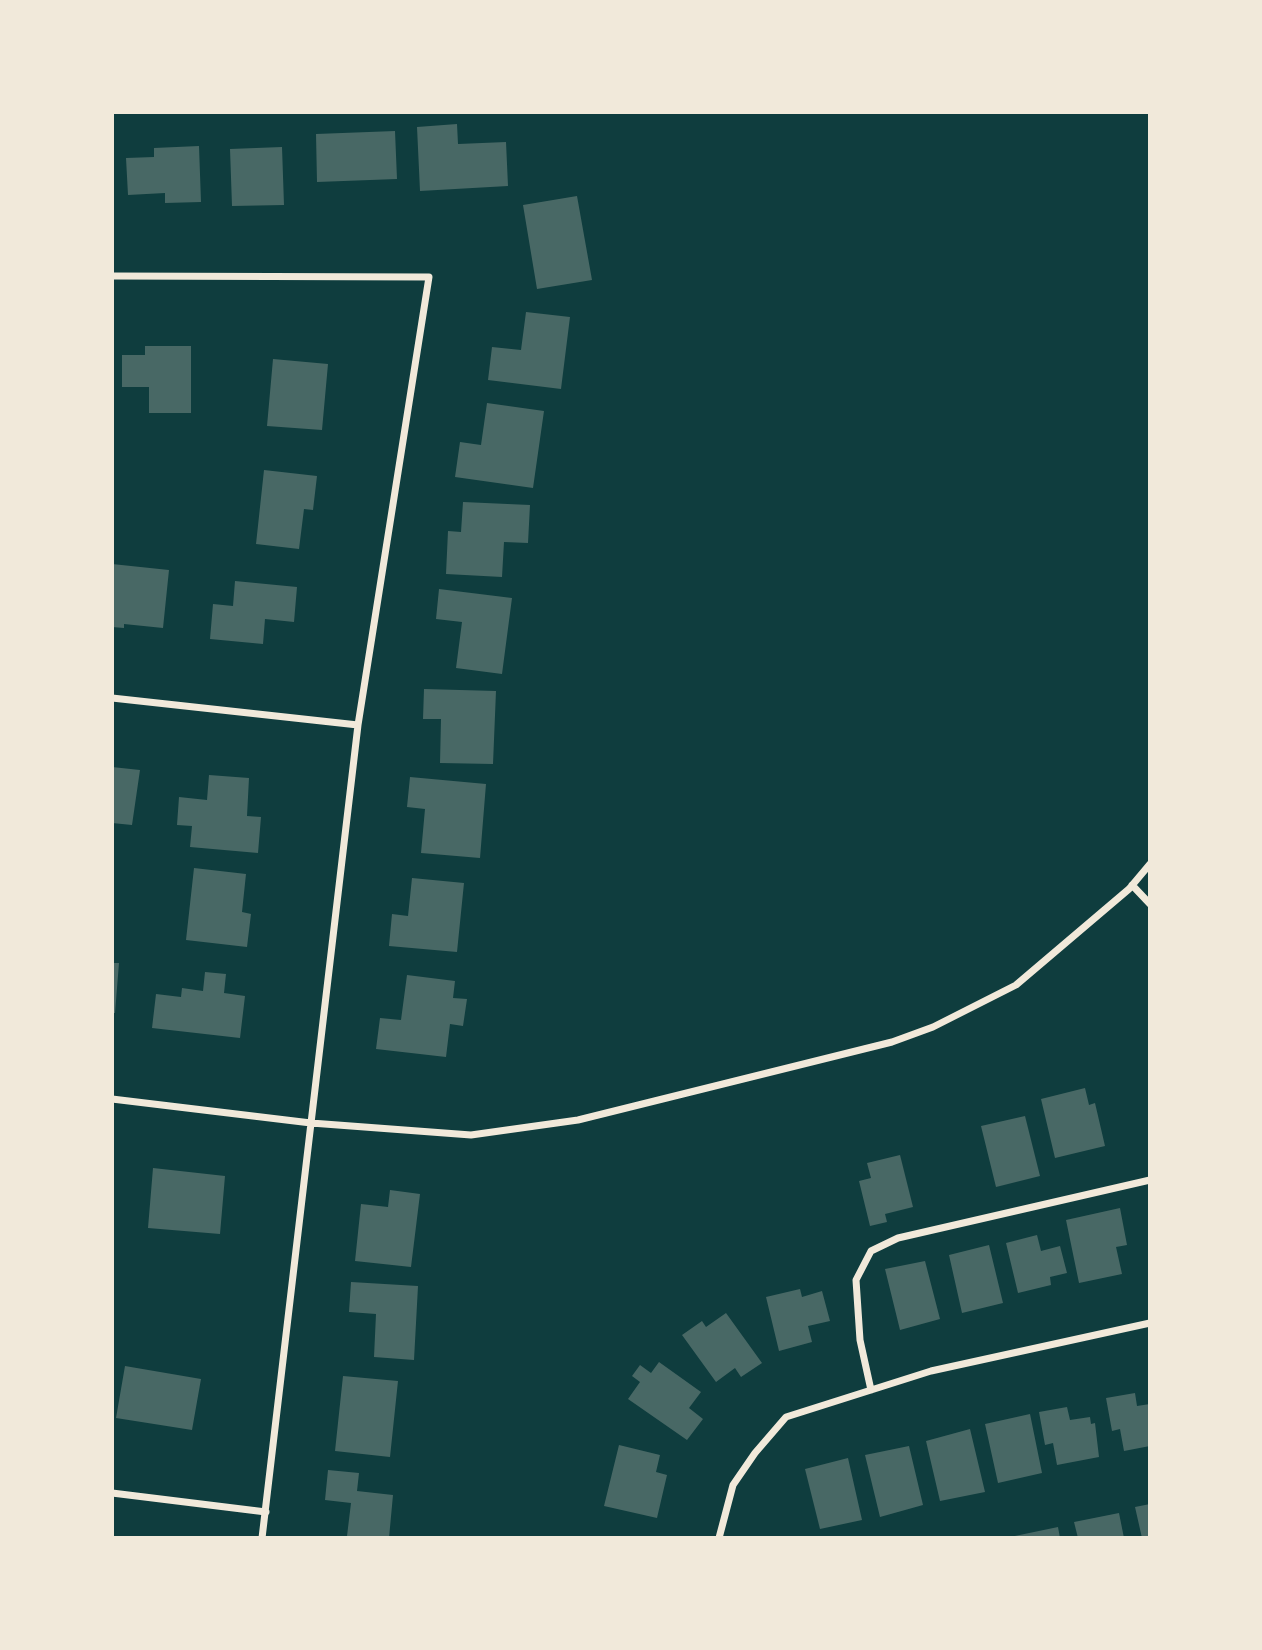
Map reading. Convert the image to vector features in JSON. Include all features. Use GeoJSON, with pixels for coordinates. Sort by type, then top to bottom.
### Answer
{"type":"FeatureCollection","features":[{"type":"Feature","properties":{"kind":"street"},"geometry":{"type":"LineString","coordinates":[[112,276],[429,277],[358,725],[262,1538]]}},
{"type":"Feature","properties":{"kind":"street"},"geometry":{"type":"LineString","coordinates":[[112,698],[358,725]]}},
{"type":"Feature","properties":{"kind":"street"},"geometry":{"type":"LineString","coordinates":[[112,1099],[311,1123],[471,1135],[578,1120],[892,1042],[943,1023],[1016,985],[1132,885],[1150,864]]}},
{"type":"Feature","properties":{"kind":"street"},"geometry":{"type":"LineString","coordinates":[[1132,885],[1150,904]]}},
{"type":"Feature","properties":{"kind":"street"},"geometry":{"type":"LineString","coordinates":[[871,1390],[860,1340],[856,1280],[872,1251],[898,1238],[1150,1180]]}},
{"type":"Feature","properties":{"kind":"street"},"geometry":{"type":"LineString","coordinates":[[719,1538],[733,1485],[755,1453],[786,1417],[931,1371],[1150,1323]]}},
{"type":"Feature","properties":{"kind":"street"},"geometry":{"type":"LineString","coordinates":[[112,1493],[265,1512]]}},
{"type":"Feature","properties":{"kind":"building"},"geometry":{"type":"Polygon","coordinates":[[[457,124],[458,144],[506,142],[508,186],[420,191],[417,127],[457,124]]]}},
{"type":"Feature","properties":{"kind":"building"},"geometry":{"type":"Polygon","coordinates":[[[395,131],[397,179],[317,182],[316,134],[395,131]]]}},
{"type":"Feature","properties":{"kind":"building"},"geometry":{"type":"Polygon","coordinates":[[[199,146],[201,202],[165,203],[165,193],[128,195],[126,158],[154,157],[154,148],[199,146]]]}},
{"type":"Feature","properties":{"kind":"building"},"geometry":{"type":"Polygon","coordinates":[[[282,147],[284,205],[232,206],[230,149],[282,147]]]}},
{"type":"Feature","properties":{"kind":"building"},"geometry":{"type":"Polygon","coordinates":[[[577,196],[592,280],[537,289],[523,205],[577,196]]]}},
{"type":"Feature","properties":{"kind":"building"},"geometry":{"type":"Polygon","coordinates":[[[526,312],[570,317],[561,389],[488,380],[492,347],[521,350],[526,312]]]}},
{"type":"Feature","properties":{"kind":"building"},"geometry":{"type":"Polygon","coordinates":[[[145,346],[191,346],[191,413],[149,413],[149,387],[122,387],[122,355],[145,355],[145,346]]]}},
{"type":"Feature","properties":{"kind":"building"},"geometry":{"type":"Polygon","coordinates":[[[273,359],[328,364],[322,430],[267,426],[273,359]]]}},
{"type":"Feature","properties":{"kind":"building"},"geometry":{"type":"Polygon","coordinates":[[[487,403],[544,411],[533,488],[455,477],[460,442],[481,445],[487,403]]]}},
{"type":"Feature","properties":{"kind":"building"},"geometry":{"type":"Polygon","coordinates":[[[264,470],[317,476],[313,510],[304,509],[299,549],[256,544],[264,470]]]}},
{"type":"Feature","properties":{"kind":"building"},"geometry":{"type":"Polygon","coordinates":[[[463,502],[530,505],[528,543],[504,542],[502,577],[446,574],[448,531],[461,532],[463,502]]]}},
{"type":"Feature","properties":{"kind":"building"},"geometry":{"type":"Polygon","coordinates":[[[112,564],[169,570],[163,628],[124,624],[124,628],[112,627],[112,564]]]}},
{"type":"Feature","properties":{"kind":"building"},"geometry":{"type":"Polygon","coordinates":[[[235,581],[297,587],[294,622],[265,619],[263,644],[210,639],[213,604],[233,606],[235,581]]]}},
{"type":"Feature","properties":{"kind":"building"},"geometry":{"type":"Polygon","coordinates":[[[439,589],[512,598],[502,674],[456,668],[462,622],[436,619],[439,589]]]}},
{"type":"Feature","properties":{"kind":"building"},"geometry":{"type":"Polygon","coordinates":[[[424,689],[496,691],[493,764],[440,763],[441,719],[423,719],[424,689]]]}},
{"type":"Feature","properties":{"kind":"building"},"geometry":{"type":"Polygon","coordinates":[[[112,767],[140,770],[132,825],[112,823],[112,767]]]}},
{"type":"Feature","properties":{"kind":"building"},"geometry":{"type":"Polygon","coordinates":[[[209,775],[249,778],[247,816],[261,817],[258,853],[190,847],[192,826],[177,825],[179,797],[207,800],[209,775]]]}},
{"type":"Feature","properties":{"kind":"building"},"geometry":{"type":"Polygon","coordinates":[[[410,777],[486,784],[480,858],[421,853],[425,809],[407,807],[410,777]]]}},
{"type":"Feature","properties":{"kind":"building"},"geometry":{"type":"Polygon","coordinates":[[[194,868],[246,874],[242,912],[251,914],[247,947],[186,940],[194,868]]]}},
{"type":"Feature","properties":{"kind":"building"},"geometry":{"type":"Polygon","coordinates":[[[412,878],[464,883],[457,952],[389,946],[392,914],[408,916],[412,878]]]}},
{"type":"Feature","properties":{"kind":"building"},"geometry":{"type":"Polygon","coordinates":[[[112,963],[119,963],[115,1013],[112,1013],[112,963]]]}},
{"type":"Feature","properties":{"kind":"building"},"geometry":{"type":"Polygon","coordinates":[[[205,972],[226,974],[224,993],[245,996],[240,1038],[152,1028],[156,994],[181,997],[182,988],[203,991],[205,972]]]}},
{"type":"Feature","properties":{"kind":"building"},"geometry":{"type":"Polygon","coordinates":[[[407,975],[455,981],[453,998],[467,999],[463,1026],[450,1024],[446,1057],[376,1049],[380,1018],[401,1020],[407,975]]]}},
{"type":"Feature","properties":{"kind":"building"},"geometry":{"type":"Polygon","coordinates":[[[1085,1088],[1089,1105],[1095,1103],[1105,1146],[1055,1158],[1041,1099],[1085,1088]]]}},
{"type":"Feature","properties":{"kind":"building"},"geometry":{"type":"Polygon","coordinates":[[[1025,1116],[1040,1176],[996,1187],[981,1126],[1025,1116]]]}},
{"type":"Feature","properties":{"kind":"building"},"geometry":{"type":"Polygon","coordinates":[[[900,1155],[913,1207],[885,1214],[887,1222],[870,1226],[859,1181],[871,1178],[867,1163],[900,1155]]]}},
{"type":"Feature","properties":{"kind":"building"},"geometry":{"type":"Polygon","coordinates":[[[153,1168],[225,1176],[220,1234],[148,1228],[153,1168]]]}},
{"type":"Feature","properties":{"kind":"building"},"geometry":{"type":"Polygon","coordinates":[[[390,1190],[420,1194],[411,1267],[355,1261],[361,1204],[388,1207],[390,1190]]]}},
{"type":"Feature","properties":{"kind":"building"},"geometry":{"type":"Polygon","coordinates":[[[1120,1208],[1127,1245],[1116,1247],[1122,1274],[1079,1283],[1066,1220],[1120,1208]]]}},
{"type":"Feature","properties":{"kind":"building"},"geometry":{"type":"Polygon","coordinates":[[[1037,1235],[1041,1251],[1060,1246],[1067,1273],[1050,1277],[1051,1285],[1018,1293],[1006,1243],[1037,1235]]]}},
{"type":"Feature","properties":{"kind":"building"},"geometry":{"type":"Polygon","coordinates":[[[989,1245],[1003,1303],[962,1313],[949,1255],[989,1245]]]}},
{"type":"Feature","properties":{"kind":"building"},"geometry":{"type":"Polygon","coordinates":[[[925,1261],[940,1319],[900,1330],[885,1269],[925,1261]]]}},
{"type":"Feature","properties":{"kind":"building"},"geometry":{"type":"Polygon","coordinates":[[[351,1282],[418,1286],[414,1360],[374,1357],[376,1314],[349,1312],[351,1282]]]}},
{"type":"Feature","properties":{"kind":"building"},"geometry":{"type":"Polygon","coordinates":[[[800,1289],[802,1297],[822,1291],[830,1321],[808,1326],[812,1342],[779,1351],[766,1297],[800,1289]]]}},
{"type":"Feature","properties":{"kind":"building"},"geometry":{"type":"Polygon","coordinates":[[[726,1313],[762,1363],[741,1377],[735,1368],[716,1382],[682,1335],[702,1321],[706,1327],[726,1313]]]}},
{"type":"Feature","properties":{"kind":"building"},"geometry":{"type":"Polygon","coordinates":[[[659,1362],[701,1392],[689,1408],[703,1419],[687,1440],[628,1399],[640,1382],[632,1376],[640,1365],[651,1373],[659,1362]]]}},
{"type":"Feature","properties":{"kind":"building"},"geometry":{"type":"Polygon","coordinates":[[[125,1366],[201,1379],[192,1430],[116,1418],[125,1366]]]}},
{"type":"Feature","properties":{"kind":"building"},"geometry":{"type":"Polygon","coordinates":[[[343,1376],[398,1381],[390,1457],[335,1451],[343,1376]]]}},
{"type":"Feature","properties":{"kind":"building"},"geometry":{"type":"Polygon","coordinates":[[[1135,1393],[1137,1406],[1150,1404],[1150,1446],[1124,1451],[1120,1429],[1112,1431],[1106,1398],[1135,1393]]]}},
{"type":"Feature","properties":{"kind":"building"},"geometry":{"type":"Polygon","coordinates":[[[1067,1407],[1070,1420],[1090,1417],[1091,1424],[1095,1423],[1099,1457],[1057,1465],[1053,1443],[1045,1445],[1039,1412],[1067,1407]]]}},
{"type":"Feature","properties":{"kind":"building"},"geometry":{"type":"Polygon","coordinates":[[[1030,1414],[1042,1473],[998,1483],[985,1424],[1030,1414]]]}},
{"type":"Feature","properties":{"kind":"building"},"geometry":{"type":"Polygon","coordinates":[[[970,1429],[985,1492],[940,1501],[926,1441],[970,1429]]]}},
{"type":"Feature","properties":{"kind":"building"},"geometry":{"type":"Polygon","coordinates":[[[619,1445],[660,1455],[656,1472],[667,1475],[657,1518],[604,1506],[619,1445]]]}},
{"type":"Feature","properties":{"kind":"building"},"geometry":{"type":"Polygon","coordinates":[[[909,1446],[923,1505],[880,1517],[865,1455],[909,1446]]]}},
{"type":"Feature","properties":{"kind":"building"},"geometry":{"type":"Polygon","coordinates":[[[848,1458],[862,1520],[820,1529],[805,1469],[848,1458]]]}},
{"type":"Feature","properties":{"kind":"building"},"geometry":{"type":"Polygon","coordinates":[[[328,1470],[359,1473],[357,1491],[393,1495],[389,1538],[347,1536],[351,1503],[325,1500],[328,1470]]]}},
{"type":"Feature","properties":{"kind":"building"},"geometry":{"type":"Polygon","coordinates":[[[1150,1504],[1150,1538],[1142,1538],[1135,1507],[1150,1504]]]}},
{"type":"Feature","properties":{"kind":"building"},"geometry":{"type":"Polygon","coordinates":[[[1119,1513],[1124,1538],[1078,1538],[1074,1522],[1119,1513]]]}},
{"type":"Feature","properties":{"kind":"building"},"geometry":{"type":"Polygon","coordinates":[[[1058,1527],[1060,1538],[1010,1538],[1010,1537],[1058,1527]]]}}]}
